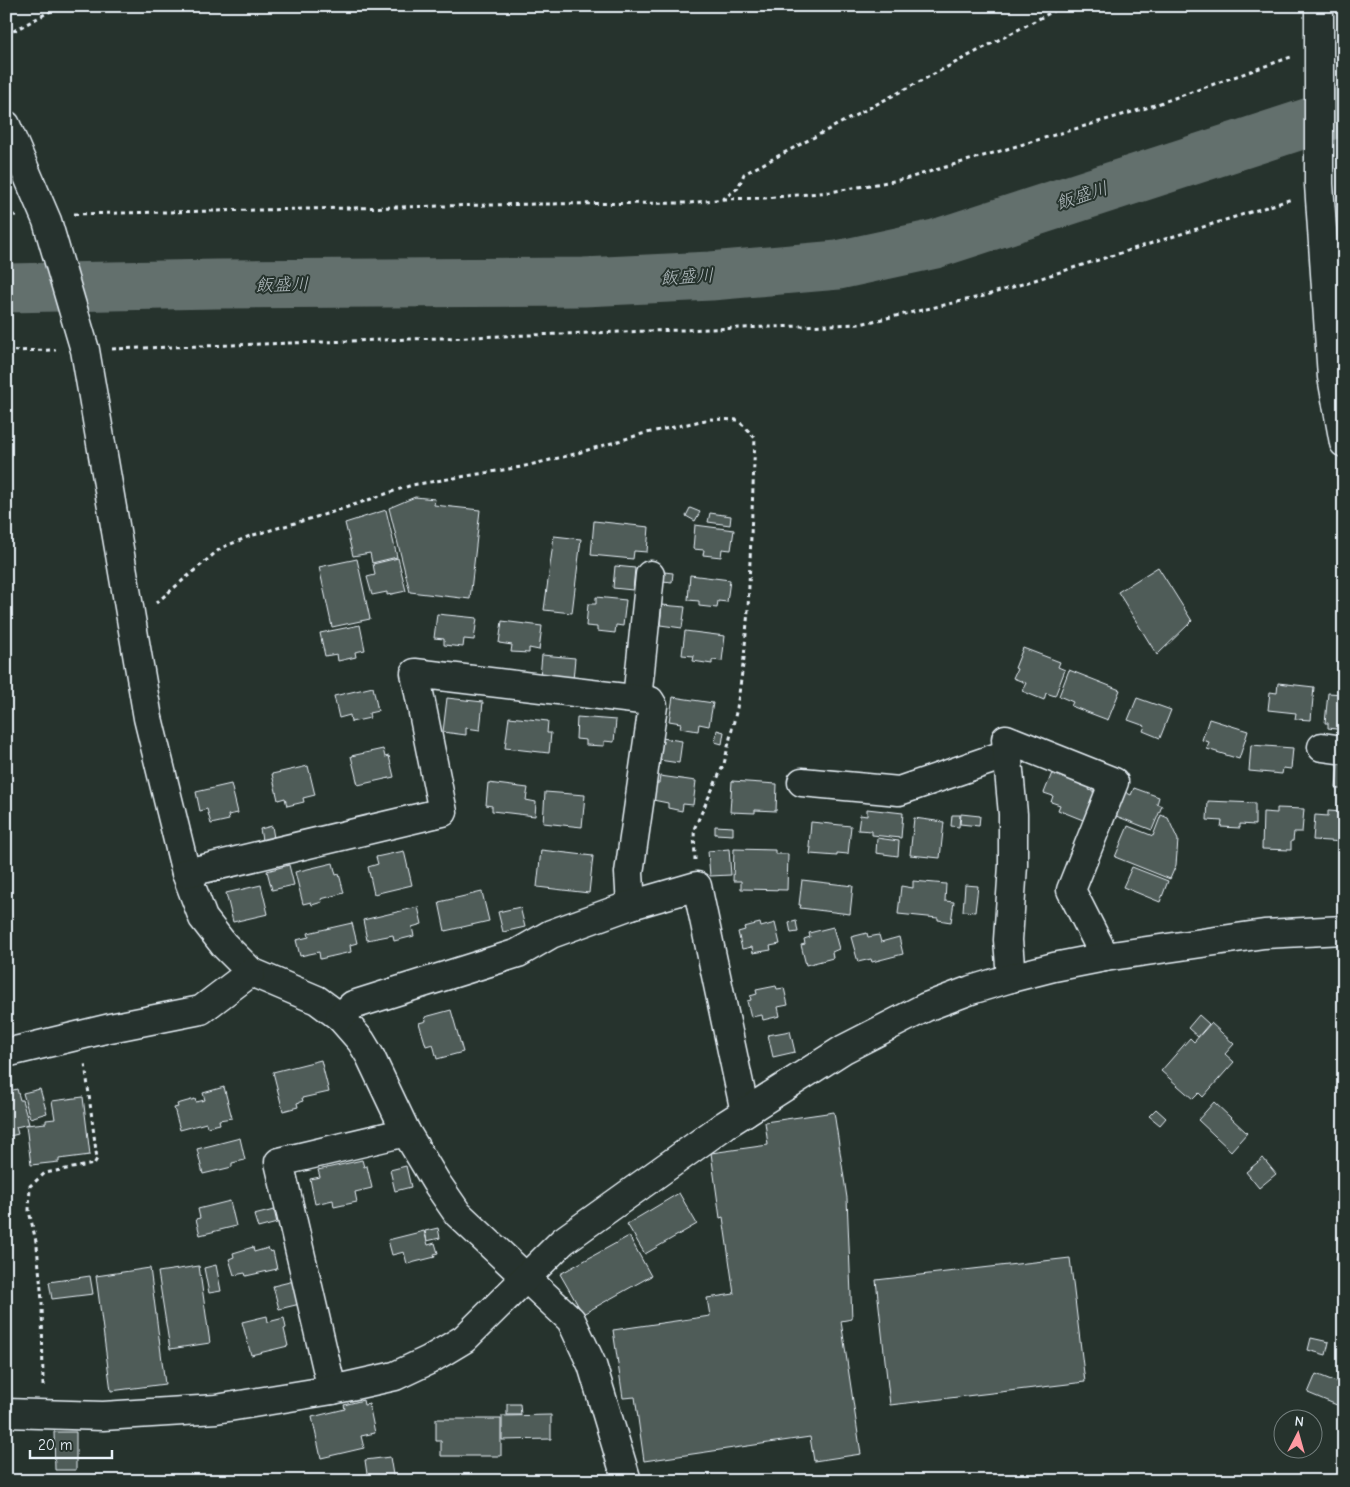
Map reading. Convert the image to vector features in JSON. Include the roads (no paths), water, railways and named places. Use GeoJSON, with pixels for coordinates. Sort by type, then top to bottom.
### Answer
{"type":"FeatureCollection","features":[{"type":"Feature","properties":{"kind":"street"},"geometry":{"type":"LineString","coordinates":[[1319,6],[1319,187],[1332,377],[1344,443]]}},
{"type":"Feature","properties":{"kind":"street"},"geometry":{"type":"LineString","coordinates":[[6,125],[46,218],[84,349],[148,718],[186,873],[203,918],[224,945],[251,972],[317,1000],[340,1017],[361,1041],[406,1132],[458,1214],[571,1320],[592,1365],[627,1481]]}},
{"type":"Feature","properties":{"kind":"street"},"geometry":{"type":"LineString","coordinates":[[636,699],[650,575]]}},
{"type":"Feature","properties":{"kind":"street"},"geometry":{"type":"LineString","coordinates":[[186,873],[443,812],[415,673],[650,701],[653,706],[629,874],[630,905]]}},
{"type":"Feature","properties":{"kind":"street"},"geometry":{"type":"LineString","coordinates":[[1011,978],[1008,940],[1013,865],[1013,814],[1006,739],[1114,782],[1072,890],[1105,957]]}},
{"type":"Feature","properties":{"kind":"street"},"geometry":{"type":"LineString","coordinates":[[802,782],[899,791],[1007,754]]}},
{"type":"Feature","properties":{"kind":"street"},"geometry":{"type":"LineString","coordinates":[[340,1017],[354,1006],[518,953],[551,934],[630,905],[696,886],[745,1112]]}},
{"type":"Feature","properties":{"kind":"street"},"geometry":{"type":"LineString","coordinates":[[6,1413],[103,1416],[216,1409],[332,1390],[395,1376],[429,1360],[464,1339],[524,1277],[563,1241],[648,1179],[745,1112],[844,1049],[926,1007],[962,993],[1011,978],[1105,957],[1264,934],[1344,930]]}},
{"type":"Feature","properties":{"kind":"street"},"geometry":{"type":"LineString","coordinates":[[6,1053],[200,1010],[251,972]]}},
{"type":"Feature","properties":{"kind":"street"},"geometry":{"type":"LineString","coordinates":[[332,1390],[279,1162],[406,1132]]}},
{"type":"Feature","properties":{"kind":"waterway","name":"飯盛川"},"geometry":{"type":"LineString","coordinates":[[6,288],[216,284],[584,282],[711,276],[838,265],[935,244],[1344,111]]}}]}
